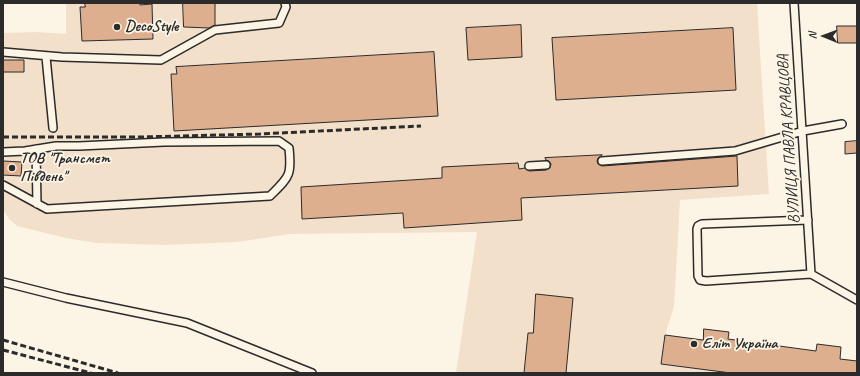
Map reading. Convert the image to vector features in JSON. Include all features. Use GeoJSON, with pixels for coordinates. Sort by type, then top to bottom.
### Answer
{"type":"FeatureCollection","features":[{"type":"Feature","properties":{"kind":"lane"},"geometry":{"type":"LineString","coordinates":[[3,52],[46,57],[161,60],[215,30],[279,23],[286,7],[285,3]]}},
{"type":"Feature","properties":{"kind":"lane","name":"ВУЛИЦЯ ПАВЛА КРАВЦОВА"},"geometry":{"type":"LineString","coordinates":[[794,3],[811,274]]}},
{"type":"Feature","properties":{"kind":"lane"},"geometry":{"type":"LineString","coordinates":[[46,57],[53,128]]}},
{"type":"Feature","properties":{"kind":"lane"},"geometry":{"type":"LineString","coordinates":[[602,161],[735,151],[803,131],[842,124]]}},
{"type":"Feature","properties":{"kind":"lane"},"geometry":{"type":"LineString","coordinates":[[3,152],[25,151],[56,146],[164,142],[279,141],[289,148],[291,167],[286,180],[270,196],[47,209],[3,185]]}},
{"type":"Feature","properties":{"kind":"lane"},"geometry":{"type":"LineString","coordinates":[[36,149],[37,204]]}},
{"type":"Feature","properties":{"kind":"lane"},"geometry":{"type":"LineString","coordinates":[[529,166],[546,165]]}},
{"type":"Feature","properties":{"kind":"lane"},"geometry":{"type":"LineString","coordinates":[[808,220],[702,224],[698,226],[698,276],[700,280],[706,281],[811,274],[857,300]]}},
{"type":"Feature","properties":{"kind":"lane"},"geometry":{"type":"LineString","coordinates":[[3,282],[66,298],[187,323],[312,373]]}},
{"type":"Feature","properties":{"kind":"shaded area"},"geometry":{"type":"Polygon","coordinates":[[[66,3],[757,3],[769,194],[680,200],[674,307],[665,335],[857,361],[857,373],[456,373],[477,232],[290,234],[237,242],[166,245],[97,243],[66,238],[17,226],[9,219],[3,209],[3,33],[36,32],[66,34],[66,3]]]}},
{"type":"Feature","properties":{"kind":"building","name":"DecoStyle"},"geometry":{"type":"Polygon","coordinates":[[[85,3],[152,4],[153,39],[82,41],[80,7],[85,7],[85,3]]]}},
{"type":"Feature","properties":{"kind":"building"},"geometry":{"type":"Polygon","coordinates":[[[183,3],[215,3],[215,25],[209,28],[184,27],[183,3]]]}},
{"type":"Feature","properties":{"kind":"building"},"geometry":{"type":"Polygon","coordinates":[[[521,25],[522,57],[468,60],[466,28],[521,25]]]}},
{"type":"Feature","properties":{"kind":"building"},"geometry":{"type":"Polygon","coordinates":[[[837,26],[857,26],[857,43],[838,43],[837,26]]]}},
{"type":"Feature","properties":{"kind":"building"},"geometry":{"type":"Polygon","coordinates":[[[733,28],[736,90],[556,100],[552,38],[733,28]]]}},
{"type":"Feature","properties":{"kind":"building"},"geometry":{"type":"Polygon","coordinates":[[[434,52],[438,116],[174,131],[171,74],[177,74],[176,67],[434,52]]]}},
{"type":"Feature","properties":{"kind":"building"},"geometry":{"type":"Polygon","coordinates":[[[3,60],[24,60],[24,72],[3,72],[3,60]]]}},
{"type":"Feature","properties":{"kind":"building"},"geometry":{"type":"Polygon","coordinates":[[[857,141],[857,153],[845,154],[845,142],[857,141]]]}},
{"type":"Feature","properties":{"kind":"building"},"geometry":{"type":"Polygon","coordinates":[[[602,155],[597,161],[598,164],[602,166],[737,156],[738,186],[521,198],[522,220],[404,228],[403,213],[302,219],[301,187],[442,178],[442,167],[518,163],[519,169],[525,168],[529,171],[546,170],[550,168],[551,164],[545,158],[602,155]]]}},
{"type":"Feature","properties":{"kind":"building","name":"ТОВ \"Трансмет Південь\""},"geometry":{"type":"Polygon","coordinates":[[[3,161],[22,162],[21,176],[3,175],[3,161]]]}},
{"type":"Feature","properties":{"kind":"building"},"geometry":{"type":"Polygon","coordinates":[[[536,294],[573,298],[566,373],[524,373],[528,333],[533,333],[536,294]]]}},
{"type":"Feature","properties":{"kind":"building"},"geometry":{"type":"Polygon","coordinates":[[[704,329],[729,332],[728,339],[816,351],[817,344],[841,347],[840,359],[857,361],[857,373],[731,373],[661,364],[665,335],[703,340],[704,329]]]}},
{"type":"Feature","properties":{"kind":"railway"},"geometry":{"type":"LineString","coordinates":[[3,137],[141,137],[260,134],[421,126]]}},
{"type":"Feature","properties":{"kind":"railway"},"geometry":{"type":"LineString","coordinates":[[3,340],[118,373]]}},
{"type":"Feature","properties":{"kind":"railway"},"geometry":{"type":"LineString","coordinates":[[3,350],[91,373]]}},
{"type":"Feature","properties":{"kind":"place","name":"DecoStyle"},"geometry":{"type":"Point","coordinates":[117,27]}},
{"type":"Feature","properties":{"kind":"place","name":"ТОВ \"Трансмет Південь\""},"geometry":{"type":"Point","coordinates":[12,168]}},
{"type":"Feature","properties":{"kind":"place","name":"Еліт Україна"},"geometry":{"type":"Point","coordinates":[694,344]}}]}
